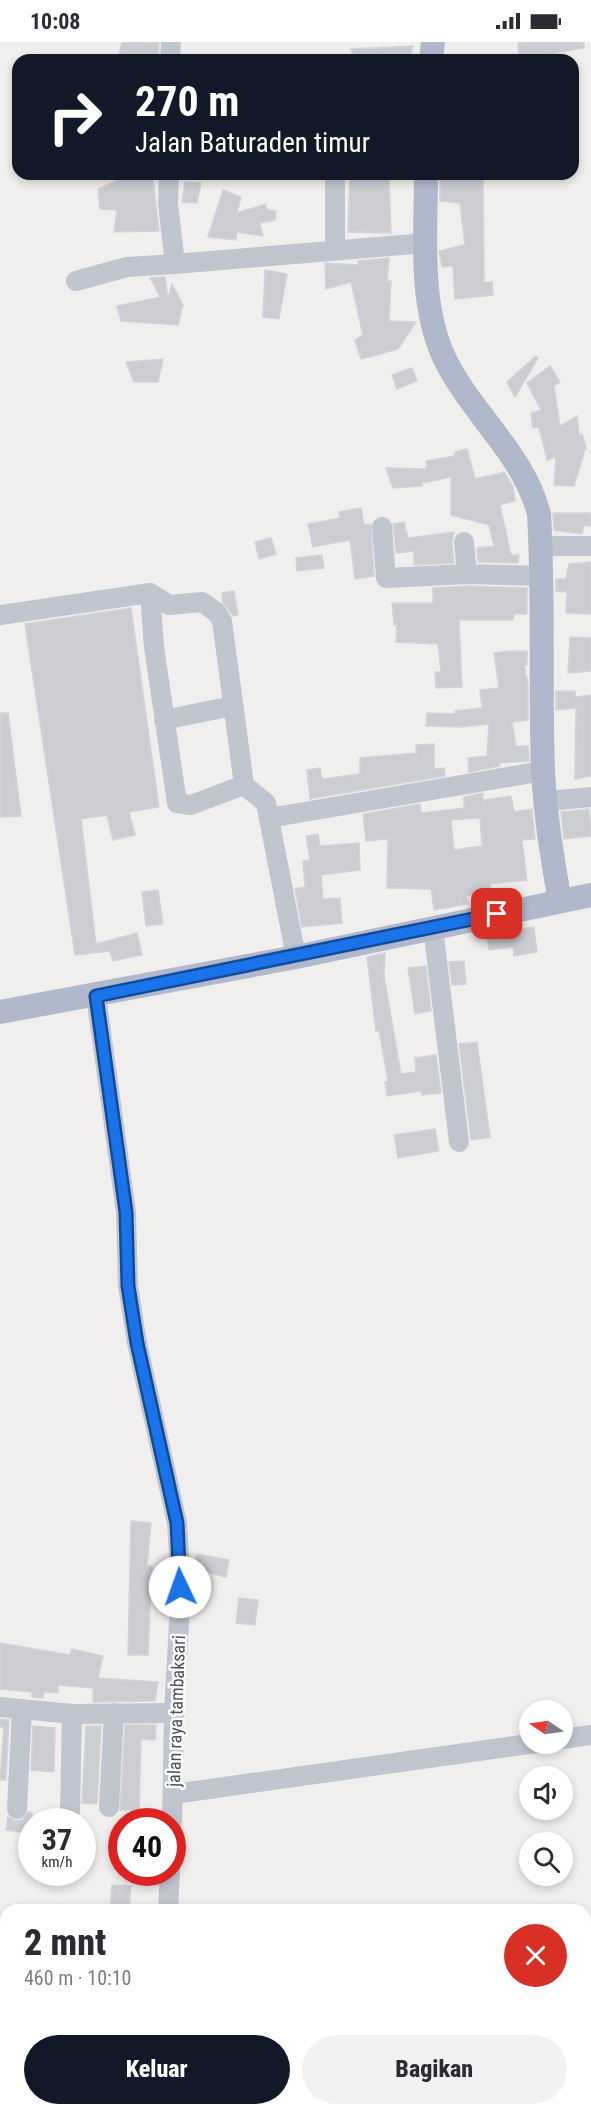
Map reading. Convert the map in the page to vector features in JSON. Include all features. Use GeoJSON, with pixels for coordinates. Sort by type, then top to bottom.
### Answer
{"type":"FeatureCollection","features":[{"type":"Feature","properties":{"kind":"main road"},"geometry":{"type":"LineString","coordinates":[[426,180],[426,243],[433,325],[444,355],[529,485],[539,514],[543,771],[560,901]]}},
{"type":"Feature","properties":{"kind":"main road"},"geometry":{"type":"LineString","coordinates":[[0,1012],[96,996],[296,957],[591,895]]}},
{"type":"Feature","properties":{"kind":"street"},"geometry":{"type":"LineString","coordinates":[[169,180],[168,204],[175,264]]}},
{"type":"Feature","properties":{"kind":"street"},"geometry":{"type":"LineString","coordinates":[[335,180],[336,250]]}},
{"type":"Feature","properties":{"kind":"street"},"geometry":{"type":"LineString","coordinates":[[76,281],[127,267],[426,243]]}},
{"type":"Feature","properties":{"kind":"street"},"geometry":{"type":"LineString","coordinates":[[382,527],[386,578],[467,574],[541,576]]}},
{"type":"Feature","properties":{"kind":"street"},"geometry":{"type":"LineString","coordinates":[[464,542],[467,574]]}},
{"type":"Feature","properties":{"kind":"street"},"geometry":{"type":"LineString","coordinates":[[541,546],[591,546]]}},
{"type":"Feature","properties":{"kind":"street"},"geometry":{"type":"LineString","coordinates":[[0,615],[150,593],[169,605],[202,602],[216,612],[222,621],[244,785],[266,803],[296,957]]}},
{"type":"Feature","properties":{"kind":"street"},"geometry":{"type":"LineString","coordinates":[[150,593],[154,647],[177,803],[191,805],[244,785]]}},
{"type":"Feature","properties":{"kind":"street"},"geometry":{"type":"LineString","coordinates":[[164,720],[232,706]]}},
{"type":"Feature","properties":{"kind":"street"},"geometry":{"type":"LineString","coordinates":[[269,818],[543,771]]}},
{"type":"Feature","properties":{"kind":"street"},"geometry":{"type":"LineString","coordinates":[[547,801],[591,797]]}},
{"type":"Feature","properties":{"kind":"street"},"geometry":{"type":"LineString","coordinates":[[433,928],[459,1142]]}},
{"type":"Feature","properties":{"kind":"street","name":"jalan raya tambaksari"},"geometry":{"type":"LineString","coordinates":[[96,996],[126,1212],[128,1286],[135,1332],[177,1523],[180,1587],[174,1713],[173,1808]]}},
{"type":"Feature","properties":{"kind":"street"},"geometry":{"type":"LineString","coordinates":[[0,1707],[72,1714],[174,1713]]}},
{"type":"Feature","properties":{"kind":"street"},"geometry":{"type":"LineString","coordinates":[[18,1808],[21,1709]]}},
{"type":"Feature","properties":{"kind":"street"},"geometry":{"type":"LineString","coordinates":[[109,1807],[114,1713]]}},
{"type":"Feature","properties":{"kind":"street"},"geometry":{"type":"LineString","coordinates":[[70,1808],[72,1714]]}},
{"type":"Feature","properties":{"kind":"street"},"geometry":{"type":"LineString","coordinates":[[573,1737],[591,1735]]}},
{"type":"Feature","properties":{"kind":"street"},"geometry":{"type":"LineString","coordinates":[[174,1794],[519,1745]]}},
{"type":"Feature","properties":{"kind":"street"},"geometry":{"type":"LineString","coordinates":[[168,1904],[169,1886]]}},
{"type":"Feature","properties":{"kind":"building"},"geometry":{"type":"Polygon","coordinates":[[[122,42],[159,42],[158,54],[119,54],[122,42]]]}},
{"type":"Feature","properties":{"kind":"building"},"geometry":{"type":"Polygon","coordinates":[[[518,42],[584,42],[584,48],[551,54],[519,54],[518,42]]]}},
{"type":"Feature","properties":{"kind":"building"},"geometry":{"type":"Polygon","coordinates":[[[413,46],[411,54],[352,54],[351,49],[413,46]]]}},
{"type":"Feature","properties":{"kind":"building"},"geometry":{"type":"Polygon","coordinates":[[[118,180],[153,180],[159,231],[114,232],[117,210],[100,209],[98,189],[118,180]]]}},
{"type":"Feature","properties":{"kind":"building"},"geometry":{"type":"Polygon","coordinates":[[[350,180],[389,180],[391,233],[348,232],[350,180]]]}},
{"type":"Feature","properties":{"kind":"building"},"geometry":{"type":"Polygon","coordinates":[[[440,180],[483,180],[484,282],[492,282],[493,295],[455,299],[453,266],[442,267],[439,251],[465,245],[460,203],[440,201],[440,180]]]}},
{"type":"Feature","properties":{"kind":"building"},"geometry":{"type":"Polygon","coordinates":[[[185,182],[201,183],[197,203],[182,202],[185,182]]]}},
{"type":"Feature","properties":{"kind":"building"},"geometry":{"type":"Polygon","coordinates":[[[223,190],[241,197],[237,213],[266,204],[266,209],[276,211],[275,220],[260,223],[263,236],[237,232],[236,240],[208,237],[223,190]]]}},
{"type":"Feature","properties":{"kind":"building"},"geometry":{"type":"Polygon","coordinates":[[[389,258],[387,281],[391,281],[389,321],[416,322],[398,349],[361,359],[355,340],[363,335],[351,282],[326,289],[325,263],[358,265],[358,261],[389,258]]]}},
{"type":"Feature","properties":{"kind":"building"},"geometry":{"type":"Polygon","coordinates":[[[265,270],[287,274],[279,319],[263,317],[265,270]]]}},
{"type":"Feature","properties":{"kind":"building"},"geometry":{"type":"Polygon","coordinates":[[[165,277],[168,299],[172,284],[183,305],[178,325],[121,321],[117,306],[160,297],[150,278],[165,277]]]}},
{"type":"Feature","properties":{"kind":"building"},"geometry":{"type":"Polygon","coordinates":[[[536,356],[538,358],[515,397],[507,382],[536,356]]]}},
{"type":"Feature","properties":{"kind":"building"},"geometry":{"type":"Polygon","coordinates":[[[163,359],[158,382],[134,382],[126,362],[163,359]]]}},
{"type":"Feature","properties":{"kind":"building"},"geometry":{"type":"Polygon","coordinates":[[[550,366],[560,382],[554,386],[560,426],[577,416],[579,435],[582,434],[586,446],[574,486],[554,485],[556,457],[547,460],[539,427],[533,428],[531,413],[541,410],[527,383],[550,366]]]}},
{"type":"Feature","properties":{"kind":"building"},"geometry":{"type":"Polygon","coordinates":[[[412,368],[417,381],[397,389],[392,375],[412,368]]]}},
{"type":"Feature","properties":{"kind":"building"},"geometry":{"type":"Polygon","coordinates":[[[467,449],[475,479],[504,472],[513,486],[515,501],[500,505],[511,555],[519,555],[518,563],[478,562],[477,548],[494,546],[489,525],[451,515],[451,477],[422,483],[422,486],[393,488],[386,468],[426,469],[426,461],[455,456],[455,452],[467,449]]]}},
{"type":"Feature","properties":{"kind":"building"},"geometry":{"type":"Polygon","coordinates":[[[361,508],[364,525],[371,524],[374,576],[355,579],[350,540],[313,547],[308,524],[340,518],[339,512],[361,508]]]}},
{"type":"Feature","properties":{"kind":"building"},"geometry":{"type":"Polygon","coordinates":[[[553,513],[591,513],[591,526],[584,525],[582,534],[554,530],[553,513]]]}},
{"type":"Feature","properties":{"kind":"building"},"geometry":{"type":"Polygon","coordinates":[[[404,522],[408,538],[454,532],[452,543],[454,563],[414,565],[414,551],[396,553],[393,524],[404,522]]]}},
{"type":"Feature","properties":{"kind":"building"},"geometry":{"type":"Polygon","coordinates":[[[271,538],[276,554],[259,559],[255,542],[271,538]]]}},
{"type":"Feature","properties":{"kind":"building"},"geometry":{"type":"Polygon","coordinates":[[[322,555],[324,568],[297,571],[296,558],[322,555]]]}},
{"type":"Feature","properties":{"kind":"building"},"geometry":{"type":"Polygon","coordinates":[[[591,562],[591,614],[566,613],[567,592],[556,591],[556,579],[566,579],[569,564],[591,562]]]}},
{"type":"Feature","properties":{"kind":"building"},"geometry":{"type":"Polygon","coordinates":[[[467,586],[527,588],[527,614],[514,614],[513,620],[459,620],[462,687],[436,688],[435,672],[441,672],[438,644],[396,642],[397,625],[394,625],[392,603],[433,603],[433,588],[467,586]]]}},
{"type":"Feature","properties":{"kind":"building"},"geometry":{"type":"Polygon","coordinates":[[[234,591],[238,615],[233,616],[223,603],[222,593],[234,591]]]}},
{"type":"Feature","properties":{"kind":"building"},"geometry":{"type":"Polygon","coordinates":[[[131,608],[159,807],[129,812],[135,835],[113,840],[107,815],[81,819],[96,944],[137,933],[142,955],[113,961],[110,951],[75,955],[25,624],[131,608]]]}},
{"type":"Feature","properties":{"kind":"building"},"geometry":{"type":"Polygon","coordinates":[[[570,637],[591,638],[591,671],[568,673],[570,637]]]}},
{"type":"Feature","properties":{"kind":"building"},"geometry":{"type":"Polygon","coordinates":[[[527,651],[527,665],[524,665],[528,684],[528,720],[512,722],[516,746],[528,746],[529,761],[499,763],[500,766],[469,772],[468,758],[487,756],[489,724],[461,727],[426,726],[427,713],[455,714],[455,711],[482,708],[480,690],[499,688],[494,653],[527,651]]]}},
{"type":"Feature","properties":{"kind":"building"},"geometry":{"type":"Polygon","coordinates":[[[556,691],[575,691],[575,697],[591,695],[591,776],[575,779],[576,708],[556,710],[556,691]]]}},
{"type":"Feature","properties":{"kind":"building"},"geometry":{"type":"Polygon","coordinates":[[[0,713],[8,713],[21,816],[0,817],[0,713]]]}},
{"type":"Feature","properties":{"kind":"building"},"geometry":{"type":"Polygon","coordinates":[[[434,744],[434,769],[444,768],[445,776],[310,799],[307,770],[320,768],[322,779],[360,774],[360,758],[416,753],[416,745],[434,744]]]}},
{"type":"Feature","properties":{"kind":"building"},"geometry":{"type":"Polygon","coordinates":[[[483,793],[483,800],[511,796],[514,812],[532,809],[535,839],[522,840],[527,880],[490,884],[491,892],[466,896],[468,904],[434,910],[431,889],[387,888],[388,839],[366,841],[363,814],[420,804],[421,813],[464,808],[464,797],[483,793]],[[480,818],[451,820],[454,850],[482,846],[480,818]]]}},
{"type":"Feature","properties":{"kind":"building"},"geometry":{"type":"Polygon","coordinates":[[[589,809],[591,836],[564,839],[561,812],[589,809]]]}},
{"type":"Feature","properties":{"kind":"building"},"geometry":{"type":"Polygon","coordinates":[[[318,834],[320,846],[359,843],[360,870],[321,875],[323,899],[340,898],[342,923],[302,927],[295,889],[305,887],[303,861],[310,860],[306,836],[318,834]]]}},
{"type":"Feature","properties":{"kind":"building"},"geometry":{"type":"Polygon","coordinates":[[[158,890],[163,924],[146,926],[142,892],[158,890]]]}},
{"type":"Feature","properties":{"kind":"building"},"geometry":{"type":"Polygon","coordinates":[[[522,924],[523,929],[534,927],[537,952],[514,956],[513,947],[489,950],[486,932],[522,924]]]}},
{"type":"Feature","properties":{"kind":"building"},"geometry":{"type":"Polygon","coordinates":[[[385,953],[384,976],[401,1074],[416,1072],[415,1058],[436,1055],[441,1093],[422,1095],[421,1091],[387,1096],[385,1082],[388,1081],[379,1030],[376,1031],[367,957],[385,953]]]}},
{"type":"Feature","properties":{"kind":"building"},"geometry":{"type":"Polygon","coordinates":[[[464,961],[466,984],[452,985],[449,962],[464,961]]]}},
{"type":"Feature","properties":{"kind":"building"},"geometry":{"type":"Polygon","coordinates":[[[426,966],[431,1011],[415,1014],[408,968],[426,966]]]}},
{"type":"Feature","properties":{"kind":"building"},"geometry":{"type":"Polygon","coordinates":[[[477,1042],[490,1137],[471,1140],[459,1044],[477,1042]]]}},
{"type":"Feature","properties":{"kind":"building"},"geometry":{"type":"Polygon","coordinates":[[[435,1129],[439,1151],[398,1158],[394,1135],[435,1129]]]}},
{"type":"Feature","properties":{"kind":"building"},"geometry":{"type":"Polygon","coordinates":[[[131,1521],[151,1523],[147,1566],[152,1566],[148,1655],[128,1655],[131,1521]]]}},
{"type":"Feature","properties":{"kind":"building"},"geometry":{"type":"Polygon","coordinates":[[[197,1554],[229,1560],[226,1577],[194,1569],[197,1554]]]}},
{"type":"Feature","properties":{"kind":"building"},"geometry":{"type":"Polygon","coordinates":[[[239,1598],[258,1600],[255,1625],[236,1623],[239,1598]]]}},
{"type":"Feature","properties":{"kind":"building"},"geometry":{"type":"Polygon","coordinates":[[[0,1643],[70,1655],[72,1649],[103,1656],[98,1678],[158,1682],[155,1701],[93,1702],[93,1688],[58,1685],[58,1693],[44,1692],[43,1698],[32,1697],[32,1692],[0,1689],[0,1643]]]}},
{"type":"Feature","properties":{"kind":"building"},"geometry":{"type":"Polygon","coordinates":[[[0,1719],[9,1720],[6,1780],[0,1780],[4,1727],[0,1727],[0,1719]]]}},
{"type":"Feature","properties":{"kind":"building"},"geometry":{"type":"Polygon","coordinates":[[[125,1725],[156,1725],[155,1740],[141,1739],[139,1808],[120,1808],[125,1725]]]}},
{"type":"Feature","properties":{"kind":"building"},"geometry":{"type":"Polygon","coordinates":[[[33,1726],[55,1728],[54,1772],[31,1770],[33,1726]]]}},
{"type":"Feature","properties":{"kind":"building"},"geometry":{"type":"Polygon","coordinates":[[[86,1726],[101,1726],[97,1804],[82,1803],[86,1726]]]}},
{"type":"Feature","properties":{"kind":"building"},"geometry":{"type":"Polygon","coordinates":[[[8,1817],[18,1821],[18,1832],[6,1830],[8,1817]]]}},
{"type":"Feature","properties":{"kind":"building"},"geometry":{"type":"Polygon","coordinates":[[[112,1886],[131,1886],[130,1904],[110,1904],[112,1886]]]}},
{"type":"Feature","properties":{"kind":"route"},"geometry":{"type":"LineString","coordinates":[[180,1587],[177,1523],[171,1487],[137,1343],[128,1286],[126,1212],[96,996],[296,957],[497,914]]}}]}
